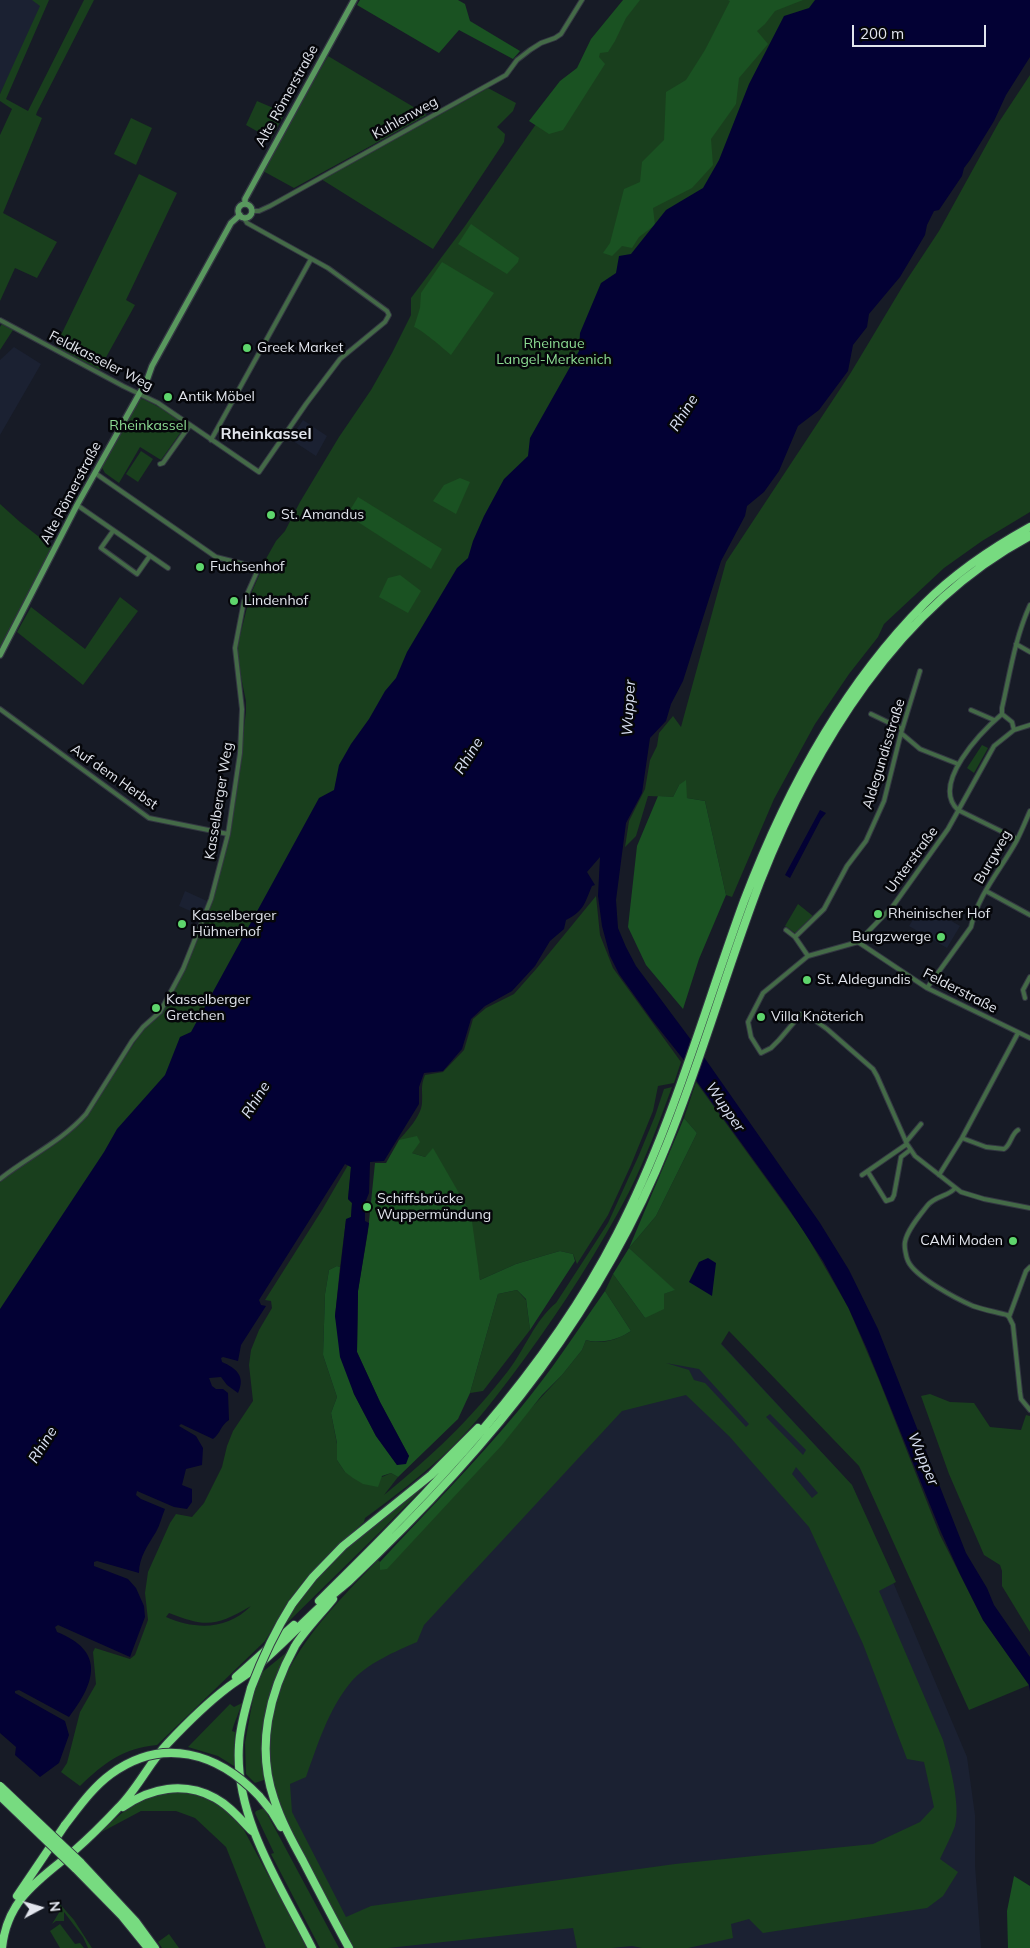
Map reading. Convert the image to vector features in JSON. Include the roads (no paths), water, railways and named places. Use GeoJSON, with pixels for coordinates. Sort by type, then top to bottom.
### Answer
{"type":"FeatureCollection","features":[{"type":"Feature","properties":{"kind":"highway"},"geometry":{"type":"LineString","coordinates":[[2,1948],[8,1922],[22,1896],[106,1821],[124,1802],[168,1744],[220,1694],[259,1664],[346,1584],[430,1499],[492,1431],[538,1372],[583,1309],[632,1221],[653,1178],[708,1006],[762,855],[810,758],[843,705],[876,658],[926,602],[974,562],[1030,527]]}},
{"type":"Feature","properties":{"kind":"highway"},"geometry":{"type":"LineString","coordinates":[[14,1902],[34,1880],[112,1809],[162,1746],[207,1702],[291,1628],[392,1529],[489,1423],[514,1391],[563,1324],[612,1244],[674,1114],[714,1013],[762,877],[801,792],[845,717],[892,651],[922,617],[980,567],[1030,536]]}},
{"type":"Feature","properties":{"kind":"highway"},"geometry":{"type":"LineString","coordinates":[[312,1948],[253,1832],[241,1791],[238,1763],[241,1726],[251,1688],[263,1656],[278,1626],[313,1577],[343,1546],[431,1475],[514,1391]]}},
{"type":"Feature","properties":{"kind":"highway"},"geometry":{"type":"LineString","coordinates":[[346,1584],[296,1645],[276,1688],[266,1729],[266,1756],[272,1794],[286,1829],[348,1948]]}},
{"type":"Feature","properties":{"kind":"highway"},"geometry":{"type":"LineString","coordinates":[[0,1931],[5,1916],[65,1825],[98,1785],[112,1773],[129,1763],[154,1754],[176,1752],[211,1760],[237,1775],[259,1796],[272,1812],[312,1878]]}},
{"type":"Feature","properties":{"kind":"highway"},"geometry":{"type":"LineString","coordinates":[[0,1786],[136,1922],[155,1948]]}},
{"type":"Feature","properties":{"kind":"highway"},"geometry":{"type":"LineString","coordinates":[[106,1821],[141,1796],[156,1790],[176,1788],[195,1791],[215,1798],[233,1811],[253,1832]]}},
{"type":"Feature","properties":{"kind":"highway"},"geometry":{"type":"LineString","coordinates":[[0,1796],[77,1865],[148,1948]]}},
{"type":"Feature","properties":{"kind":"highway"},"geometry":{"type":"LineString","coordinates":[[122,1916],[141,1948]]}},
{"type":"Feature","properties":{"kind":"street","name":"Alte Römerstraße"},"geometry":{"type":"LineString","coordinates":[[242,217],[239,207],[245,204],[245,199],[354,0]]}},
{"type":"Feature","properties":{"kind":"street","name":"Kuhlenweg"},"geometry":{"type":"LineString","coordinates":[[252,211],[260,211],[270,206],[506,75],[517,60],[530,50],[561,34],[582,0]]}},
{"type":"Feature","properties":{"kind":"street"},"geometry":{"type":"LineString","coordinates":[[245,204],[252,211]]}},
{"type":"Feature","properties":{"kind":"street","name":"Alte Römerstraße"},"geometry":{"type":"LineString","coordinates":[[0,655],[77,505],[231,223],[242,217],[249,217],[252,211]]}},
{"type":"Feature","properties":{"kind":"street"},"geometry":{"type":"LineString","coordinates":[[211,440],[311,259],[247,223],[242,217]]}},
{"type":"Feature","properties":{"kind":"street","name":"Feldkasseler Weg"},"geometry":{"type":"LineString","coordinates":[[0,320],[158,403],[258,472],[340,360],[385,322],[389,315],[387,311],[328,268],[311,259]]}},
{"type":"Feature","properties":{"kind":"street"},"geometry":{"type":"LineString","coordinates":[[160,464],[163,463],[190,425]]}},
{"type":"Feature","properties":{"kind":"street","name":"Kasselberger Weg"},"geometry":{"type":"LineString","coordinates":[[0,1179],[14,1167],[70,1132],[86,1114],[143,1027],[160,1012],[183,969],[203,920],[218,875],[228,834],[235,791],[242,721],[235,648],[244,601],[256,570],[248,565],[216,557],[95,473]]}},
{"type":"Feature","properties":{"kind":"street"},"geometry":{"type":"LineString","coordinates":[[77,505],[149,557],[168,568]]}},
{"type":"Feature","properties":{"kind":"street"},"geometry":{"type":"LineString","coordinates":[[113,531],[100,548],[136,574],[149,557]]}},
{"type":"Feature","properties":{"kind":"street"},"geometry":{"type":"LineString","coordinates":[[1017,840],[958,810],[953,806],[950,799],[951,783],[958,764],[994,720],[1002,714],[1016,644],[1022,622],[1030,605]]}},
{"type":"Feature","properties":{"kind":"street"},"geometry":{"type":"LineString","coordinates":[[1016,644],[1030,652]]}},
{"type":"Feature","properties":{"kind":"street","name":"Aldegundisstraße"},"geometry":{"type":"LineString","coordinates":[[795,937],[824,909],[847,866],[866,841],[884,801],[920,671]]}},
{"type":"Feature","properties":{"kind":"street","name":"Auf dem Herbst"},"geometry":{"type":"LineString","coordinates":[[0,709],[149,818],[228,834]]}},
{"type":"Feature","properties":{"kind":"street"},"geometry":{"type":"LineString","coordinates":[[971,710],[994,720]]}},
{"type":"Feature","properties":{"kind":"street"},"geometry":{"type":"LineString","coordinates":[[871,714],[902,731],[920,749],[958,764]]}},
{"type":"Feature","properties":{"kind":"street"},"geometry":{"type":"LineString","coordinates":[[1002,714],[1012,722],[1014,730],[1030,725]]}},
{"type":"Feature","properties":{"kind":"street","name":"Unterstraße"},"geometry":{"type":"LineString","coordinates":[[858,942],[893,906],[948,829],[994,746],[1014,730]]}},
{"type":"Feature","properties":{"kind":"street","name":"Burgweg"},"geometry":{"type":"LineString","coordinates":[[927,988],[971,926],[974,915],[986,891],[1017,840],[1030,811]]}},
{"type":"Feature","properties":{"kind":"street"},"geometry":{"type":"LineString","coordinates":[[986,891],[1030,915]]}},
{"type":"Feature","properties":{"kind":"street"},"geometry":{"type":"LineString","coordinates":[[786,930],[795,937],[808,956]]}},
{"type":"Feature","properties":{"kind":"street"},"geometry":{"type":"LineString","coordinates":[[858,942],[808,956],[763,993],[748,1022],[748,1028],[756,1047],[761,1053],[771,1048],[801,1014],[805,1013],[827,1029],[873,1069],[910,1150],[938,1175],[968,1195],[1030,1208]]}},
{"type":"Feature","properties":{"kind":"street","name":"Felderstraße"},"geometry":{"type":"LineString","coordinates":[[858,942],[927,988],[1030,1038]]}},
{"type":"Feature","properties":{"kind":"street"},"geometry":{"type":"LineString","coordinates":[[1025,998],[1023,990],[1030,977]]}},
{"type":"Feature","properties":{"kind":"street"},"geometry":{"type":"LineString","coordinates":[[938,1175],[962,1138],[1018,1033]]}},
{"type":"Feature","properties":{"kind":"street"},"geometry":{"type":"LineString","coordinates":[[862,1175],[906,1143],[921,1124]]}},
{"type":"Feature","properties":{"kind":"street"},"geometry":{"type":"LineString","coordinates":[[962,1138],[986,1147],[1004,1149],[1008,1147],[1015,1132],[1018,1130]]}},
{"type":"Feature","properties":{"kind":"street"},"geometry":{"type":"LineString","coordinates":[[868,1172],[886,1201],[892,1199],[901,1157],[910,1150]]}},
{"type":"Feature","properties":{"kind":"street"},"geometry":{"type":"LineString","coordinates":[[955,1188],[952,1192],[936,1198],[928,1205],[908,1233],[905,1242],[908,1261],[923,1278],[974,1306],[1010,1317]]}},
{"type":"Feature","properties":{"kind":"street"},"geometry":{"type":"LineString","coordinates":[[1030,1267],[1026,1271],[1010,1317],[1020,1392],[1024,1403],[1030,1410]]}},
{"type":"Feature","properties":{"kind":"water"},"geometry":{"type":"Polygon","coordinates":[[[815,0],[1030,0],[1030,57],[1006,95],[994,121],[964,168],[962,176],[939,210],[934,211],[927,225],[925,235],[900,277],[869,314],[867,327],[853,345],[848,371],[819,410],[798,426],[779,471],[764,492],[747,506],[745,516],[721,561],[683,681],[671,704],[666,721],[650,738],[642,793],[626,823],[616,900],[618,928],[636,966],[706,1060],[820,1223],[849,1270],[878,1329],[966,1553],[987,1588],[994,1605],[1030,1657],[1030,1691],[1029,1685],[983,1620],[960,1574],[941,1532],[867,1349],[849,1309],[823,1261],[787,1206],[698,1083],[683,1059],[619,974],[610,956],[602,926],[598,896],[600,857],[587,872],[595,885],[592,886],[580,910],[566,920],[564,929],[550,941],[535,966],[512,991],[485,1006],[471,1019],[462,1049],[443,1071],[424,1073],[419,1087],[419,1104],[384,1161],[370,1162],[369,1193],[365,1203],[365,1221],[369,1223],[358,1291],[357,1352],[380,1402],[409,1456],[406,1464],[397,1465],[376,1436],[354,1394],[340,1357],[335,1316],[346,1219],[351,1217],[352,1203],[348,1199],[351,1167],[345,1164],[259,1300],[261,1305],[266,1306],[241,1345],[238,1361],[221,1358],[222,1362],[232,1367],[240,1377],[241,1382],[238,1393],[227,1385],[221,1377],[209,1378],[212,1386],[216,1389],[223,1389],[228,1393],[229,1420],[213,1439],[181,1424],[179,1426],[196,1436],[203,1448],[202,1465],[186,1469],[182,1485],[192,1489],[192,1502],[187,1509],[174,1507],[137,1491],[136,1495],[141,1499],[165,1509],[157,1529],[142,1556],[139,1573],[97,1561],[94,1562],[94,1566],[128,1579],[136,1588],[144,1606],[145,1617],[130,1657],[58,1625],[55,1627],[57,1632],[83,1648],[89,1658],[91,1668],[90,1680],[78,1704],[69,1717],[19,1690],[15,1691],[15,1693],[65,1721],[69,1735],[59,1763],[40,1777],[15,1755],[16,1747],[0,1733],[0,1309],[104,1152],[117,1129],[165,1075],[180,1037],[191,1032],[319,798],[334,790],[339,765],[385,691],[396,678],[407,652],[457,568],[468,558],[484,516],[504,479],[528,456],[530,438],[579,351],[580,333],[601,283],[616,273],[619,256],[631,254],[666,210],[703,188],[719,160],[749,84],[784,16],[809,8],[815,0]]]}},
{"type":"Feature","properties":{"kind":"water"},"geometry":{"type":"Polygon","coordinates":[[[820,810],[826,813],[790,878],[785,875],[820,810]]]}},
{"type":"Feature","properties":{"kind":"water"},"geometry":{"type":"Polygon","coordinates":[[[708,1258],[716,1263],[712,1296],[689,1282],[699,1262],[708,1258]]]}},
{"type":"Feature","properties":{"kind":"place","name":"Greek Market"},"geometry":{"type":"Point","coordinates":[247,348]}},
{"type":"Feature","properties":{"kind":"place","name":"Antik Möbel"},"geometry":{"type":"Point","coordinates":[168,397]}},
{"type":"Feature","properties":{"kind":"place","name":"St. Amandus"},"geometry":{"type":"Point","coordinates":[271,515]}},
{"type":"Feature","properties":{"kind":"place","name":"Fuchsenhof"},"geometry":{"type":"Point","coordinates":[200,567]}},
{"type":"Feature","properties":{"kind":"place","name":"Lindenhof"},"geometry":{"type":"Point","coordinates":[234,601]}},
{"type":"Feature","properties":{"kind":"place","name":"Rheinischer Hof"},"geometry":{"type":"Point","coordinates":[878,914]}},
{"type":"Feature","properties":{"kind":"place","name":"Kasselberger Hühnerhof"},"geometry":{"type":"Point","coordinates":[182,924]}},
{"type":"Feature","properties":{"kind":"place","name":"Burgzwerge"},"geometry":{"type":"Point","coordinates":[941,937]}},
{"type":"Feature","properties":{"kind":"place","name":"St. Aldegundis"},"geometry":{"type":"Point","coordinates":[807,980]}},
{"type":"Feature","properties":{"kind":"place","name":"Kasselberger Gretchen"},"geometry":{"type":"Point","coordinates":[156,1008]}},
{"type":"Feature","properties":{"kind":"place","name":"Villa Knöterich"},"geometry":{"type":"Point","coordinates":[761,1017]}},
{"type":"Feature","properties":{"kind":"place","name":"Schiffsbrücke Wuppermündung"},"geometry":{"type":"Point","coordinates":[367,1207]}},
{"type":"Feature","properties":{"kind":"place","name":"CAMi Moden"},"geometry":{"type":"Point","coordinates":[1013,1241]}},
{"type":"Feature","properties":{"kind":"district","name":"Rheinkassel"},"geometry":{"type":"Point","coordinates":[266,434]}},
{"type":"Feature","properties":{"kind":"park label","name":"Rheinaue Langel-Merkenich"},"geometry":{"type":"Point","coordinates":[554,352]}},
{"type":"Feature","properties":{"kind":"water label","name":"Rhine"},"geometry":{"type":"Point","coordinates":[684,413]}},
{"type":"Feature","properties":{"kind":"water label","name":"Wupper"},"geometry":{"type":"Point","coordinates":[629,708]}},
{"type":"Feature","properties":{"kind":"water label","name":"Rhine"},"geometry":{"type":"Point","coordinates":[469,756]}},
{"type":"Feature","properties":{"kind":"water label","name":"Rhine"},"geometry":{"type":"Point","coordinates":[256,1100]}},
{"type":"Feature","properties":{"kind":"water label","name":"Wupper"},"geometry":{"type":"Point","coordinates":[725,1107]}},
{"type":"Feature","properties":{"kind":"water label","name":"Rhine"},"geometry":{"type":"Point","coordinates":[43,1445]}},
{"type":"Feature","properties":{"kind":"water label","name":"Wupper"},"geometry":{"type":"Point","coordinates":[923,1459]}}]}
